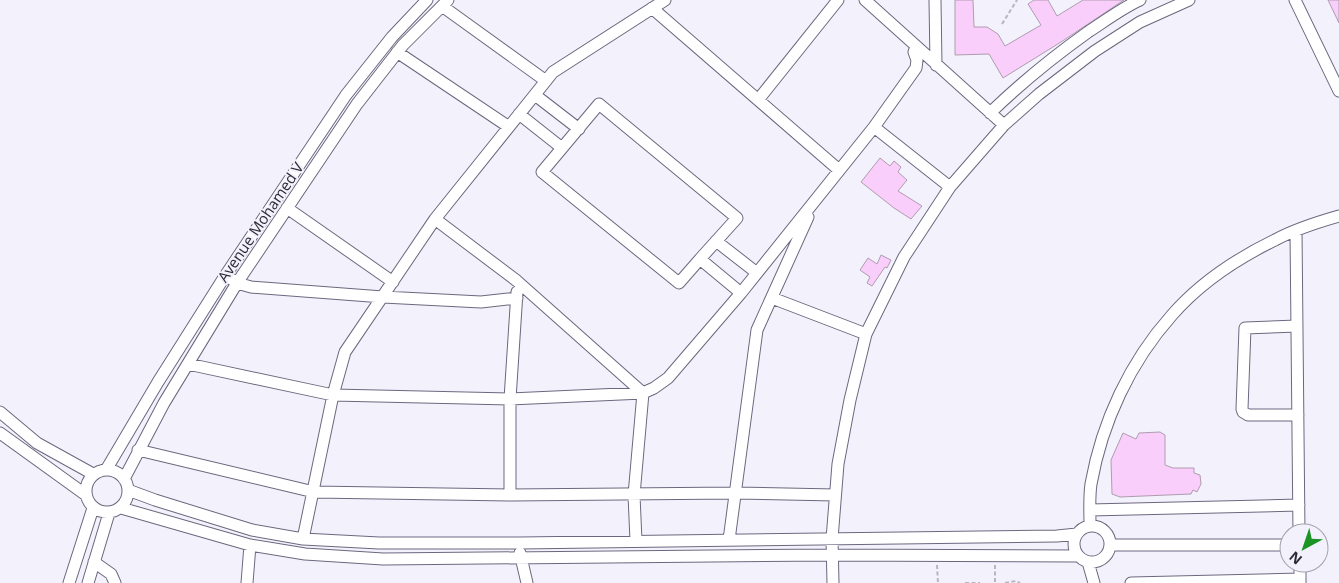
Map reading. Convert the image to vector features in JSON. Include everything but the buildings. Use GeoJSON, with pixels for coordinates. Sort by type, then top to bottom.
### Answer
{"type":"FeatureCollection","features":[{"type":"Feature","properties":{"kind":"street","name":"Avenue Mohamed V"},"geometry":{"type":"LineString","coordinates":[[106,470],[224,276],[346,95],[392,36],[427,0]]}},
{"type":"Feature","properties":{"kind":"street"},"geometry":{"type":"LineString","coordinates":[[758,100],[838,0]]}},
{"type":"Feature","properties":{"kind":"street"},"geometry":{"type":"LineString","coordinates":[[865,0],[1004,125]]}},
{"type":"Feature","properties":{"kind":"street"},"geometry":{"type":"LineString","coordinates":[[935,0],[936,65]]}},
{"type":"Feature","properties":{"kind":"street"},"geometry":{"type":"LineString","coordinates":[[833,583],[831,555],[835,495],[838,464],[850,400],[866,334],[904,258],[950,187],[1004,125],[1039,94],[1096,51],[1140,22],[1189,0]]}},
{"type":"Feature","properties":{"kind":"street"},"geometry":{"type":"LineString","coordinates":[[1295,0],[1339,91]]}},
{"type":"Feature","properties":{"kind":"street"},"geometry":{"type":"LineString","coordinates":[[990,113],[1017,87],[1060,53],[1135,1],[1140,22]]}},
{"type":"Feature","properties":{"kind":"street","name":"Avenue Mohamed V"},"geometry":{"type":"LineString","coordinates":[[126,485],[138,450],[237,283],[357,104],[397,52],[445,3]]}},
{"type":"Feature","properties":{"kind":"street"},"geometry":{"type":"LineString","coordinates":[[445,3],[546,81]]}},
{"type":"Feature","properties":{"kind":"street"},"geometry":{"type":"LineString","coordinates":[[303,538],[333,395],[345,352],[435,219],[553,72],[658,3],[758,100],[839,170]]}},
{"type":"Feature","properties":{"kind":"street"},"geometry":{"type":"LineString","coordinates":[[188,364],[333,395],[510,399],[643,393],[668,378],[741,293],[874,127],[916,68],[917,60],[914,52],[916,47]]}},
{"type":"Feature","properties":{"kind":"street"},"geometry":{"type":"LineString","coordinates":[[397,52],[509,127]]}},
{"type":"Feature","properties":{"kind":"street"},"geometry":{"type":"LineString","coordinates":[[535,95],[579,128]]}},
{"type":"Feature","properties":{"kind":"street"},"geometry":{"type":"LineString","coordinates":[[599,104],[737,218],[679,283],[542,172],[562,148],[599,104]]}},
{"type":"Feature","properties":{"kind":"street"},"geometry":{"type":"LineString","coordinates":[[520,114],[562,148]]}},
{"type":"Feature","properties":{"kind":"street"},"geometry":{"type":"LineString","coordinates":[[874,127],[950,187]]}},
{"type":"Feature","properties":{"kind":"street"},"geometry":{"type":"LineString","coordinates":[[729,540],[757,330],[815,201]]}},
{"type":"Feature","properties":{"kind":"street"},"geometry":{"type":"LineString","coordinates":[[287,208],[393,282]]}},
{"type":"Feature","properties":{"kind":"street"},"geometry":{"type":"LineString","coordinates":[[1090,526],[1091,486],[1101,443],[1116,400],[1144,351],[1172,315],[1206,283],[1276,239],[1339,216]]}},
{"type":"Feature","properties":{"kind":"street"},"geometry":{"type":"LineString","coordinates":[[435,219],[517,281],[643,393]]}},
{"type":"Feature","properties":{"kind":"street"},"geometry":{"type":"LineString","coordinates":[[1296,231],[1299,523]]}},
{"type":"Feature","properties":{"kind":"street"},"geometry":{"type":"LineString","coordinates":[[716,241],[757,273]]}},
{"type":"Feature","properties":{"kind":"street"},"geometry":{"type":"LineString","coordinates":[[700,259],[741,293]]}},
{"type":"Feature","properties":{"kind":"street"},"geometry":{"type":"LineString","coordinates":[[224,276],[237,283],[251,287],[382,297],[481,302],[517,298]]}},
{"type":"Feature","properties":{"kind":"street"},"geometry":{"type":"LineString","coordinates":[[510,495],[510,399],[517,281]]}},
{"type":"Feature","properties":{"kind":"street"},"geometry":{"type":"LineString","coordinates":[[772,298],[866,334]]}},
{"type":"Feature","properties":{"kind":"street"},"geometry":{"type":"LineString","coordinates":[[1297,326],[1245,328],[1242,410],[1248,415],[1298,415]]}},
{"type":"Feature","properties":{"kind":"street"},"geometry":{"type":"LineString","coordinates":[[636,541],[634,495],[643,393]]}},
{"type":"Feature","properties":{"kind":"street"},"geometry":{"type":"LineString","coordinates":[[0,412],[38,443],[94,474]]}},
{"type":"Feature","properties":{"kind":"street"},"geometry":{"type":"LineString","coordinates":[[0,433],[86,496]]}},
{"type":"Feature","properties":{"kind":"street"},"geometry":{"type":"LineString","coordinates":[[138,450],[314,492],[510,495],[735,493],[835,495]]}},
{"type":"Feature","properties":{"kind":"street"},"geometry":{"type":"LineString","coordinates":[[106,470],[120,474],[126,485],[126,502],[121,508],[109,513],[99,512],[93,508],[86,496],[85,488],[88,480],[94,474],[106,470]]}},
{"type":"Feature","properties":{"kind":"street"},"geometry":{"type":"LineString","coordinates":[[126,485],[155,500],[252,530],[303,538],[379,543],[832,539],[1057,536],[1077,534]]}},
{"type":"Feature","properties":{"kind":"street"},"geometry":{"type":"LineString","coordinates":[[1090,510],[1299,505]]}},
{"type":"Feature","properties":{"kind":"street"},"geometry":{"type":"LineString","coordinates":[[68,583],[93,508]]}},
{"type":"Feature","properties":{"kind":"street"},"geometry":{"type":"LineString","coordinates":[[121,508],[250,545],[305,554],[383,559],[1077,555],[1102,560],[1107,556],[1110,539],[1102,529],[1090,526],[1080,530],[1074,539],[1077,555],[1094,583]]}},
{"type":"Feature","properties":{"kind":"street"},"geometry":{"type":"LineString","coordinates":[[88,583],[109,513]]}},
{"type":"Feature","properties":{"kind":"street"},"geometry":{"type":"LineString","coordinates":[[520,543],[520,558],[527,583]]}},
{"type":"Feature","properties":{"kind":"street"},"geometry":{"type":"LineString","coordinates":[[248,583],[250,545]]}},
{"type":"Feature","properties":{"kind":"street"},"geometry":{"type":"LineString","coordinates":[[1110,545],[1279,545]]}},
{"type":"Feature","properties":{"kind":"street"},"geometry":{"type":"LineString","coordinates":[[94,562],[111,574],[115,583]]}},
{"type":"Feature","properties":{"kind":"street"},"geometry":{"type":"LineString","coordinates":[[1131,583],[1300,581]]}},
{"type":"Feature","properties":{"kind":"path"},"geometry":{"type":"LineString","coordinates":[[1002,24],[1016,0]]}},
{"type":"Feature","properties":{"kind":"path"},"geometry":{"type":"LineString","coordinates":[[936,555],[938,583]]}},
{"type":"Feature","properties":{"kind":"path"},"geometry":{"type":"LineString","coordinates":[[994,555],[995,583]]}},
{"type":"Feature","properties":{"kind":"path"},"geometry":{"type":"LineString","coordinates":[[965,583],[980,583]]}},
{"type":"Feature","properties":{"kind":"path"},"geometry":{"type":"LineString","coordinates":[[1006,583],[1020,583]]}}]}
